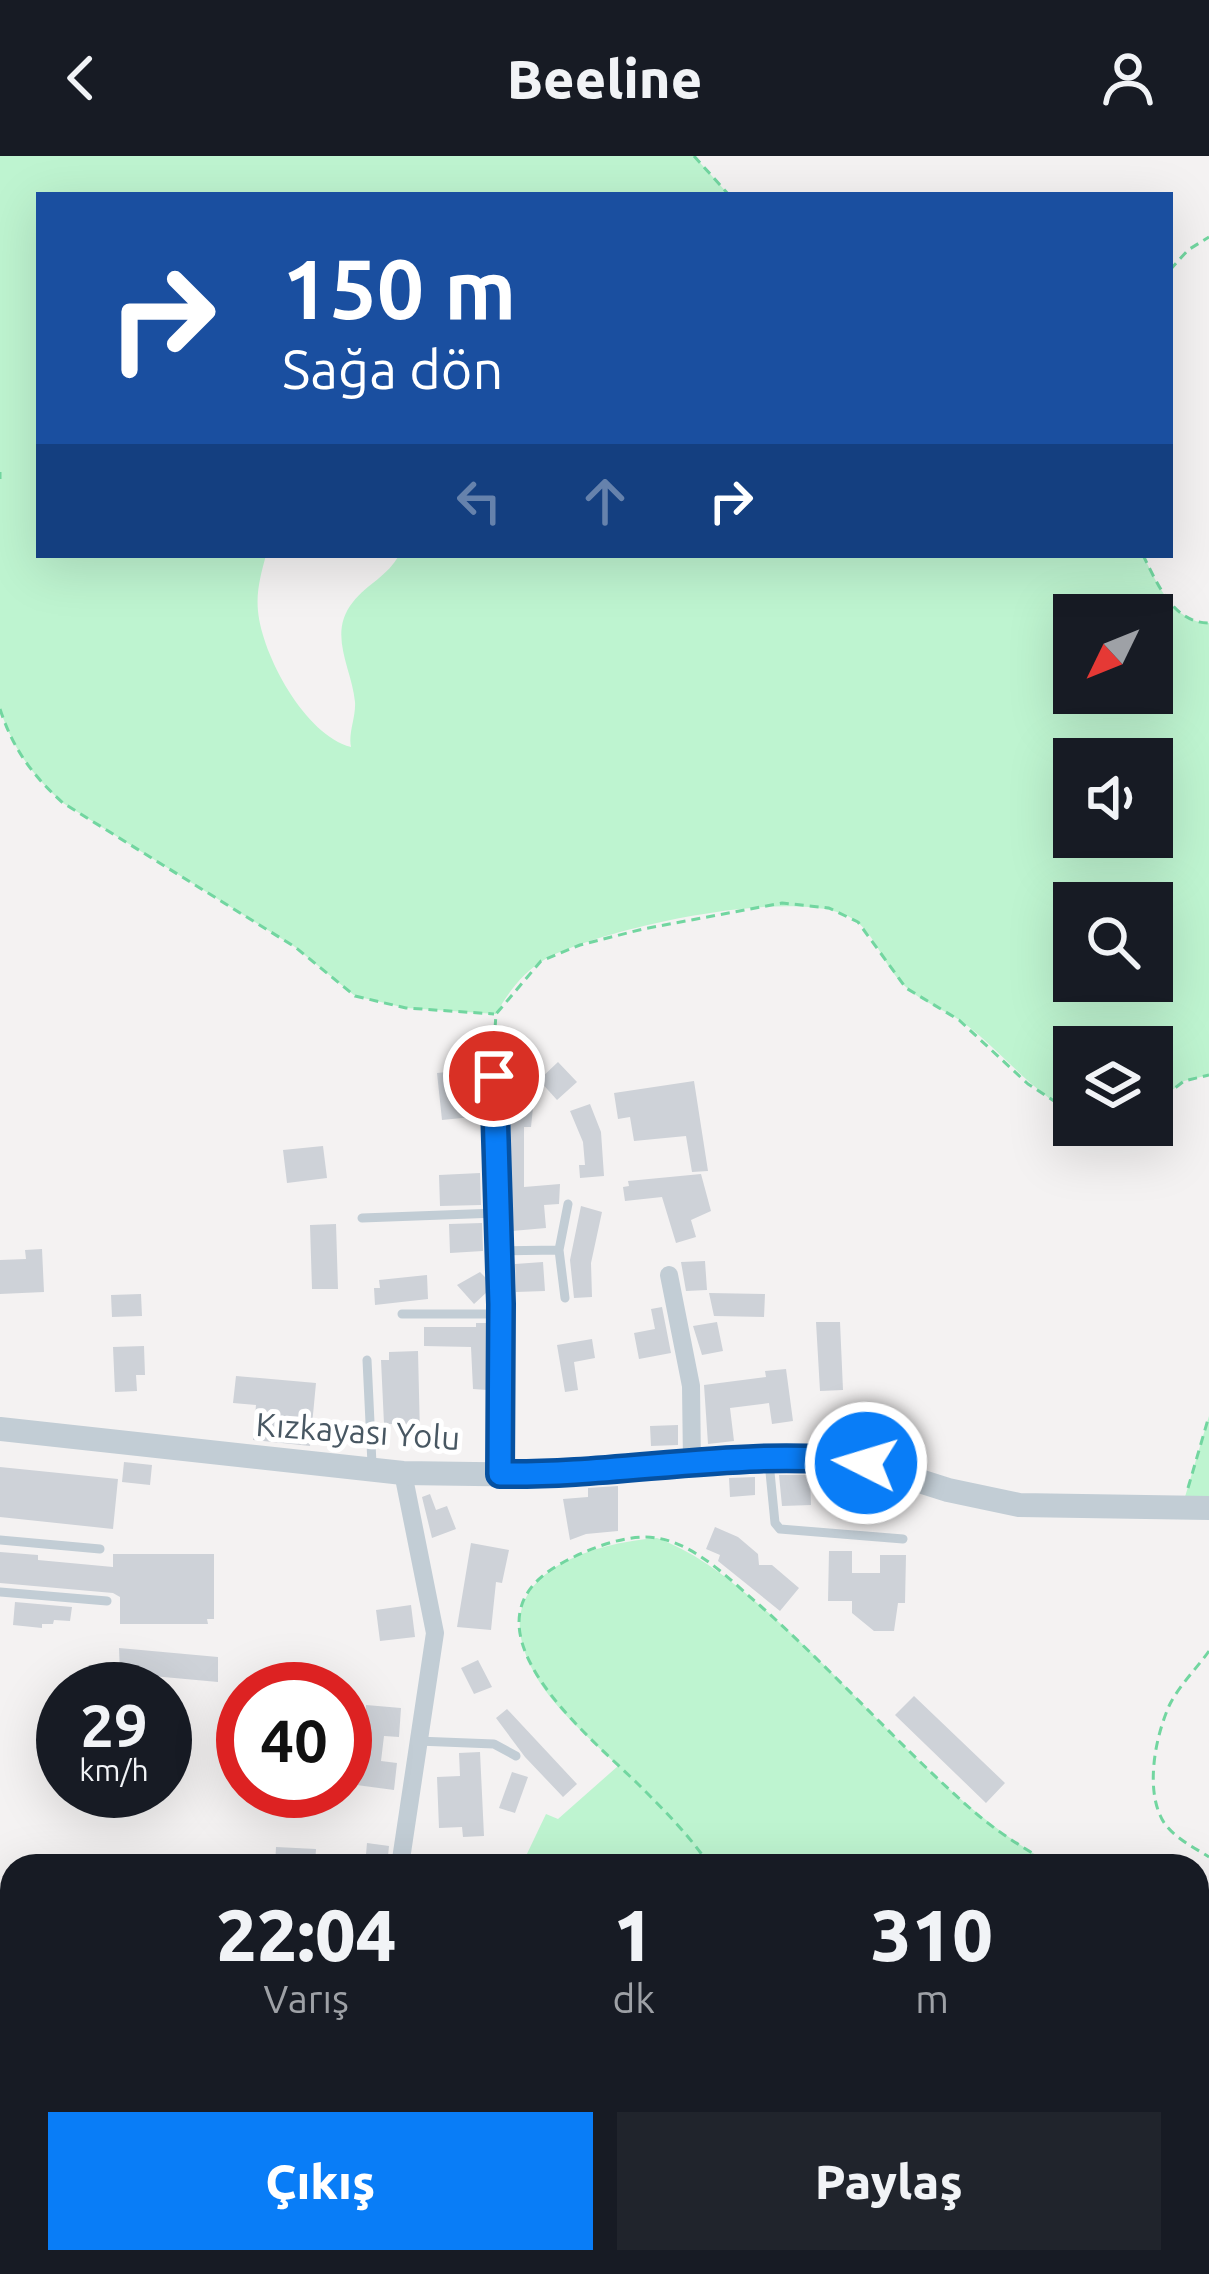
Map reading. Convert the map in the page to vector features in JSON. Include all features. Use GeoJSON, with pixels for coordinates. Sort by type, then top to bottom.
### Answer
{"type":"FeatureCollection","features":[{"type":"Feature","properties":{"kind":"street"},"geometry":{"type":"LineString","coordinates":[[494,1076],[500,1474]]}},
{"type":"Feature","properties":{"kind":"street"},"geometry":{"type":"LineString","coordinates":[[669,1275],[691,1386],[692,1465]]}},
{"type":"Feature","properties":{"kind":"street","name":"Kızkayası Yolu"},"geometry":{"type":"LineString","coordinates":[[0,1429],[403,1473],[602,1472],[815,1458],[866,1463],[948,1490],[1019,1505],[1209,1508]]}},
{"type":"Feature","properties":{"kind":"street"},"geometry":{"type":"LineString","coordinates":[[402,1854],[435,1633],[403,1473]]}},
{"type":"Feature","properties":{"kind":"lane"},"geometry":{"type":"LineString","coordinates":[[565,1298],[559,1250],[568,1204]]}},
{"type":"Feature","properties":{"kind":"lane"},"geometry":{"type":"LineString","coordinates":[[362,1218],[497,1213]]}},
{"type":"Feature","properties":{"kind":"lane"},"geometry":{"type":"LineString","coordinates":[[499,1251],[559,1250]]}},
{"type":"Feature","properties":{"kind":"lane"},"geometry":{"type":"LineString","coordinates":[[402,1314],[501,1314]]}},
{"type":"Feature","properties":{"kind":"lane"},"geometry":{"type":"LineString","coordinates":[[367,1360],[372,1470]]}},
{"type":"Feature","properties":{"kind":"lane"},"geometry":{"type":"LineString","coordinates":[[768,1459],[779,1528],[903,1539]]}},
{"type":"Feature","properties":{"kind":"lane"},"geometry":{"type":"LineString","coordinates":[[0,1540],[100,1549]]}},
{"type":"Feature","properties":{"kind":"lane"},"geometry":{"type":"LineString","coordinates":[[0,1592],[106,1601]]}},
{"type":"Feature","properties":{"kind":"lane"},"geometry":{"type":"LineString","coordinates":[[417,1741],[494,1744],[516,1756]]}},
{"type":"Feature","properties":{"kind":"path"},"geometry":{"type":"LineString","coordinates":[[694,156],[726,192]]}},
{"type":"Feature","properties":{"kind":"path"},"geometry":{"type":"LineString","coordinates":[[1173,267],[1188,250],[1209,238]]}},
{"type":"Feature","properties":{"kind":"path"},"geometry":{"type":"LineString","coordinates":[[1145,558],[1174,608],[1196,623],[1209,623]]}},
{"type":"Feature","properties":{"kind":"path"},"geometry":{"type":"LineString","coordinates":[[0,709],[24,763],[63,803],[281,938],[355,996],[406,1007],[496,1014]]}},
{"type":"Feature","properties":{"kind":"path"},"geometry":{"type":"LineString","coordinates":[[494,1076],[496,1014],[503,1000],[541,962],[580,945],[745,907],[782,903],[829,908],[858,922],[906,988],[959,1020],[1028,1084],[1053,1100]]}},
{"type":"Feature","properties":{"kind":"path"},"geometry":{"type":"LineString","coordinates":[[1173,1090],[1184,1081],[1209,1075]]}},
{"type":"Feature","properties":{"kind":"path"},"geometry":{"type":"LineString","coordinates":[[1182,1507],[1209,1416]]}},
{"type":"Feature","properties":{"kind":"path"},"geometry":{"type":"LineString","coordinates":[[701,1854],[562,1710],[528,1663],[520,1624],[524,1603],[552,1568],[585,1550],[657,1538],[692,1552],[787,1629],[973,1811],[1032,1854]]}},
{"type":"Feature","properties":{"kind":"path"},"geometry":{"type":"LineString","coordinates":[[1205,1854],[1172,1832],[1160,1817],[1154,1791],[1157,1747],[1171,1703],[1209,1651]]}},
{"type":"Feature","properties":{"kind":"green space"},"geometry":{"type":"Polygon","coordinates":[[[0,156],[694,156],[726,192],[36,192],[36,558],[265,558],[258,611],[277,670],[318,727],[351,747],[355,702],[342,626],[353,602],[397,558],[1145,558],[1165,594],[1053,594],[1053,714],[1173,714],[1173,605],[1185,616],[1209,623],[1209,1075],[1184,1081],[1173,1090],[1173,1026],[1053,1026],[1053,1100],[961,1021],[906,987],[856,921],[831,910],[794,906],[702,914],[571,948],[530,970],[496,1014],[406,1008],[355,996],[295,947],[63,803],[25,760],[0,709],[0,156]]]}},
{"type":"Feature","properties":{"kind":"green space"},"geometry":{"type":"Polygon","coordinates":[[[1209,1416],[1209,1508],[1182,1507],[1209,1416]]]}},
{"type":"Feature","properties":{"kind":"green space"},"geometry":{"type":"Polygon","coordinates":[[[657,1538],[673,1545],[744,1592],[941,1782],[1036,1854],[527,1854],[546,1814],[558,1819],[618,1766],[567,1717],[535,1675],[520,1630],[523,1605],[535,1584],[554,1568],[631,1541],[657,1538]]]}},
{"type":"Feature","properties":{"kind":"building"},"geometry":{"type":"Polygon","coordinates":[[[558,1062],[577,1082],[557,1100],[539,1080],[558,1062]]]}},
{"type":"Feature","properties":{"kind":"building"},"geometry":{"type":"Polygon","coordinates":[[[467,1070],[472,1117],[442,1120],[437,1073],[467,1070]]]}},
{"type":"Feature","properties":{"kind":"building"},"geometry":{"type":"Polygon","coordinates":[[[694,1081],[708,1171],[692,1172],[686,1136],[634,1141],[630,1117],[618,1119],[614,1093],[694,1081]]]}},
{"type":"Feature","properties":{"kind":"building"},"geometry":{"type":"Polygon","coordinates":[[[508,1095],[534,1098],[531,1127],[524,1127],[524,1187],[560,1184],[559,1204],[544,1205],[546,1228],[512,1231],[508,1095]]]}},
{"type":"Feature","properties":{"kind":"building"},"geometry":{"type":"Polygon","coordinates":[[[590,1104],[601,1132],[604,1176],[580,1178],[579,1165],[585,1165],[583,1142],[570,1111],[590,1104]]]}},
{"type":"Feature","properties":{"kind":"building"},"geometry":{"type":"Polygon","coordinates":[[[323,1146],[327,1178],[287,1183],[283,1150],[323,1146]]]}},
{"type":"Feature","properties":{"kind":"building"},"geometry":{"type":"Polygon","coordinates":[[[480,1173],[481,1205],[440,1206],[439,1175],[480,1173]]]}},
{"type":"Feature","properties":{"kind":"building"},"geometry":{"type":"Polygon","coordinates":[[[701,1174],[711,1211],[691,1220],[696,1237],[676,1243],[662,1197],[625,1201],[623,1187],[629,1186],[628,1181],[701,1174]]]}},
{"type":"Feature","properties":{"kind":"building"},"geometry":{"type":"Polygon","coordinates":[[[581,1206],[602,1212],[591,1263],[592,1297],[574,1298],[570,1260],[581,1206]]]}},
{"type":"Feature","properties":{"kind":"building"},"geometry":{"type":"Polygon","coordinates":[[[482,1223],[483,1251],[450,1253],[449,1224],[482,1223]]]}},
{"type":"Feature","properties":{"kind":"building"},"geometry":{"type":"Polygon","coordinates":[[[336,1224],[338,1289],[312,1289],[310,1225],[336,1224]]]}},
{"type":"Feature","properties":{"kind":"building"},"geometry":{"type":"Polygon","coordinates":[[[42,1249],[44,1292],[0,1294],[0,1260],[26,1259],[25,1250],[42,1249]]]}},
{"type":"Feature","properties":{"kind":"building"},"geometry":{"type":"Polygon","coordinates":[[[705,1261],[707,1290],[686,1291],[681,1262],[705,1261]]]}},
{"type":"Feature","properties":{"kind":"building"},"geometry":{"type":"Polygon","coordinates":[[[543,1262],[545,1291],[516,1292],[515,1264],[543,1262]]]}},
{"type":"Feature","properties":{"kind":"building"},"geometry":{"type":"Polygon","coordinates":[[[480,1272],[487,1279],[487,1292],[474,1304],[457,1285],[480,1272]]]}},
{"type":"Feature","properties":{"kind":"building"},"geometry":{"type":"Polygon","coordinates":[[[427,1275],[428,1299],[375,1305],[374,1288],[380,1288],[379,1280],[427,1275]]]}},
{"type":"Feature","properties":{"kind":"building"},"geometry":{"type":"Polygon","coordinates":[[[709,1293],[765,1294],[764,1317],[714,1316],[709,1293]]]}},
{"type":"Feature","properties":{"kind":"building"},"geometry":{"type":"Polygon","coordinates":[[[141,1294],[142,1316],[112,1317],[111,1295],[141,1294]]]}},
{"type":"Feature","properties":{"kind":"building"},"geometry":{"type":"Polygon","coordinates":[[[662,1307],[671,1353],[639,1359],[634,1333],[655,1329],[651,1309],[662,1307]]]}},
{"type":"Feature","properties":{"kind":"building"},"geometry":{"type":"Polygon","coordinates":[[[717,1322],[723,1351],[702,1355],[693,1326],[717,1322]]]}},
{"type":"Feature","properties":{"kind":"building"},"geometry":{"type":"Polygon","coordinates":[[[816,1322],[840,1322],[843,1390],[820,1391],[816,1322]]]}},
{"type":"Feature","properties":{"kind":"building"},"geometry":{"type":"Polygon","coordinates":[[[476,1323],[487,1323],[487,1390],[473,1389],[471,1347],[424,1346],[424,1327],[476,1327],[476,1323]]]}},
{"type":"Feature","properties":{"kind":"building"},"geometry":{"type":"Polygon","coordinates":[[[592,1339],[595,1358],[574,1362],[578,1390],[565,1392],[557,1345],[592,1339]]]}},
{"type":"Feature","properties":{"kind":"building"},"geometry":{"type":"Polygon","coordinates":[[[144,1346],[145,1375],[136,1375],[137,1391],[115,1392],[113,1347],[144,1346]]]}},
{"type":"Feature","properties":{"kind":"building"},"geometry":{"type":"Polygon","coordinates":[[[418,1351],[420,1436],[403,1437],[402,1424],[384,1424],[381,1360],[389,1360],[389,1352],[418,1351]]]}},
{"type":"Feature","properties":{"kind":"building"},"geometry":{"type":"Polygon","coordinates":[[[786,1369],[793,1421],[772,1424],[769,1403],[730,1408],[734,1441],[708,1444],[704,1385],[766,1377],[765,1371],[786,1369]]]}},
{"type":"Feature","properties":{"kind":"building"},"geometry":{"type":"Polygon","coordinates":[[[236,1376],[316,1383],[310,1446],[253,1440],[256,1405],[233,1403],[236,1376]]]}},
{"type":"Feature","properties":{"kind":"building"},"geometry":{"type":"Polygon","coordinates":[[[678,1425],[678,1445],[651,1446],[650,1426],[678,1425]]]}},
{"type":"Feature","properties":{"kind":"building"},"geometry":{"type":"Polygon","coordinates":[[[124,1462],[152,1465],[150,1485],[122,1482],[124,1462]]]}},
{"type":"Feature","properties":{"kind":"building"},"geometry":{"type":"Polygon","coordinates":[[[0,1467],[118,1479],[113,1529],[0,1517],[0,1467]]]}},
{"type":"Feature","properties":{"kind":"building"},"geometry":{"type":"Polygon","coordinates":[[[779,1475],[810,1475],[811,1505],[782,1506],[779,1475]]]}},
{"type":"Feature","properties":{"kind":"building"},"geometry":{"type":"Polygon","coordinates":[[[755,1477],[755,1495],[730,1497],[729,1478],[755,1477]]]}},
{"type":"Feature","properties":{"kind":"building"},"geometry":{"type":"Polygon","coordinates":[[[858,1484],[886,1491],[879,1523],[851,1516],[858,1484]]]}},
{"type":"Feature","properties":{"kind":"building"},"geometry":{"type":"Polygon","coordinates":[[[618,1486],[618,1531],[570,1540],[563,1499],[588,1497],[588,1488],[618,1486]]]}},
{"type":"Feature","properties":{"kind":"building"},"geometry":{"type":"Polygon","coordinates":[[[430,1494],[436,1510],[447,1506],[456,1529],[432,1538],[422,1497],[430,1494]]]}},
{"type":"Feature","properties":{"kind":"building"},"geometry":{"type":"Polygon","coordinates":[[[715,1527],[738,1537],[758,1554],[759,1565],[772,1565],[799,1588],[780,1611],[718,1561],[720,1555],[706,1549],[715,1527]]]}},
{"type":"Feature","properties":{"kind":"building"},"geometry":{"type":"Polygon","coordinates":[[[471,1543],[509,1550],[502,1583],[496,1582],[491,1630],[457,1627],[471,1543]]]}},
{"type":"Feature","properties":{"kind":"building"},"geometry":{"type":"Polygon","coordinates":[[[829,1551],[852,1551],[852,1573],[880,1573],[880,1555],[906,1555],[905,1603],[898,1603],[894,1631],[874,1631],[852,1613],[852,1601],[828,1601],[829,1551]]]}},
{"type":"Feature","properties":{"kind":"building"},"geometry":{"type":"Polygon","coordinates":[[[0,1552],[113,1567],[113,1554],[214,1554],[214,1619],[207,1619],[208,1624],[120,1624],[120,1597],[113,1593],[0,1583],[0,1552]]]}},
{"type":"Feature","properties":{"kind":"building"},"geometry":{"type":"Polygon","coordinates":[[[15,1602],[72,1607],[70,1621],[54,1620],[42,1628],[13,1625],[15,1602]]]}},
{"type":"Feature","properties":{"kind":"building"},"geometry":{"type":"Polygon","coordinates":[[[411,1605],[415,1637],[380,1641],[376,1610],[411,1605]]]}},
{"type":"Feature","properties":{"kind":"building"},"geometry":{"type":"Polygon","coordinates":[[[119,1648],[218,1657],[216,1682],[192,1680],[192,1662],[120,1662],[119,1648]]]}},
{"type":"Feature","properties":{"kind":"building"},"geometry":{"type":"Polygon","coordinates":[[[478,1660],[492,1687],[474,1694],[461,1668],[478,1660]]]}},
{"type":"Feature","properties":{"kind":"building"},"geometry":{"type":"Polygon","coordinates":[[[914,1696],[1005,1783],[986,1803],[895,1715],[914,1696]]]}},
{"type":"Feature","properties":{"kind":"building"},"geometry":{"type":"Polygon","coordinates":[[[372,1706],[401,1708],[399,1737],[384,1736],[381,1761],[397,1763],[394,1790],[372,1787],[372,1706]]]}},
{"type":"Feature","properties":{"kind":"building"},"geometry":{"type":"Polygon","coordinates":[[[507,1709],[577,1784],[563,1797],[496,1718],[507,1709]]]}},
{"type":"Feature","properties":{"kind":"building"},"geometry":{"type":"Polygon","coordinates":[[[480,1752],[484,1836],[463,1837],[462,1827],[439,1828],[437,1777],[460,1776],[459,1753],[480,1752]]]}},
{"type":"Feature","properties":{"kind":"building"},"geometry":{"type":"Polygon","coordinates":[[[512,1772],[528,1777],[515,1813],[499,1808],[512,1772]]]}},
{"type":"Feature","properties":{"kind":"building"},"geometry":{"type":"Polygon","coordinates":[[[367,1843],[389,1846],[388,1854],[366,1854],[367,1843]]]}},
{"type":"Feature","properties":{"kind":"building"},"geometry":{"type":"Polygon","coordinates":[[[276,1847],[316,1849],[316,1854],[276,1854],[276,1847]]]}},
{"type":"Feature","properties":{"kind":"route"},"geometry":{"type":"LineString","coordinates":[[494,1076],[500,1474],[602,1472],[797,1457],[866,1463]]}}]}
